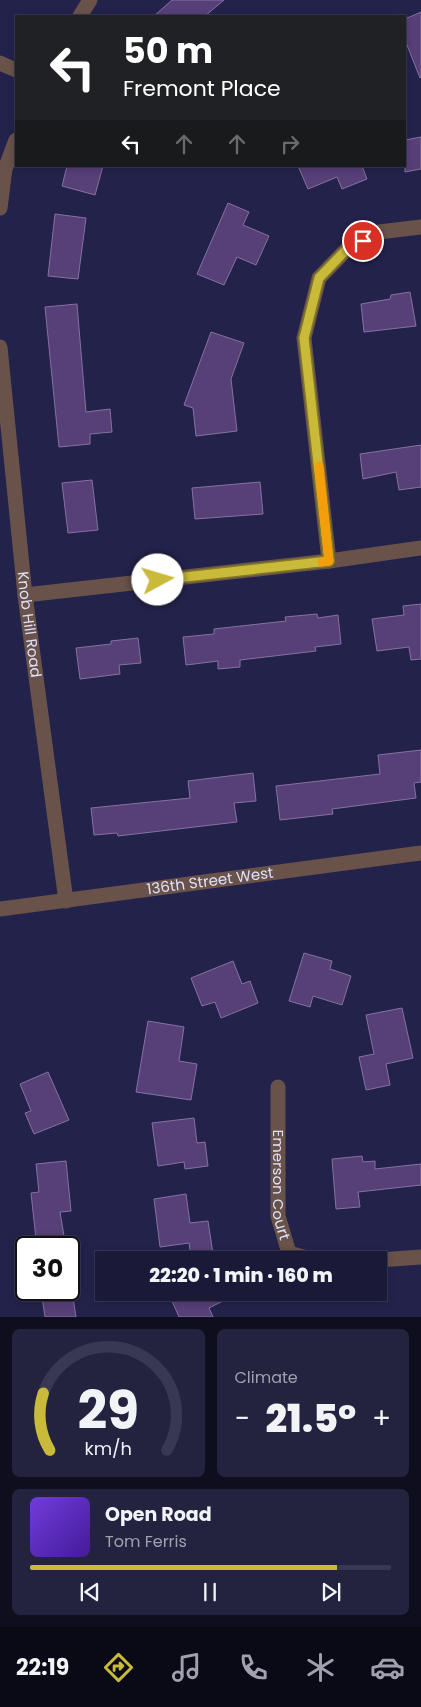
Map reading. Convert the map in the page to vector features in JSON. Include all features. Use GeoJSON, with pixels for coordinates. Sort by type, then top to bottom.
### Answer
{"type":"FeatureCollection","features":[{"type":"Feature","properties":{"kind":"street"},"geometry":{"type":"LineString","coordinates":[[81,15],[90,0]]}},
{"type":"Feature","properties":{"kind":"street"},"geometry":{"type":"LineString","coordinates":[[0,63],[15,70]]}},
{"type":"Feature","properties":{"kind":"street"},"geometry":{"type":"LineString","coordinates":[[0,208],[5,169],[15,143]]}},
{"type":"Feature","properties":{"kind":"street"},"geometry":{"type":"LineString","coordinates":[[329,561],[304,338],[319,278],[347,249],[379,232],[421,227]]}},
{"type":"Feature","properties":{"kind":"street","name":"Knob Hill Road"},"geometry":{"type":"LineString","coordinates":[[0,347],[25,595],[66,901]]}},
{"type":"Feature","properties":{"kind":"street"},"geometry":{"type":"LineString","coordinates":[[25,595],[329,561],[421,548]]}},
{"type":"Feature","properties":{"kind":"street","name":"136th Street West"},"geometry":{"type":"LineString","coordinates":[[0,909],[421,853]]}},
{"type":"Feature","properties":{"kind":"street","name":"Emerson Court"},"geometry":{"type":"LineString","coordinates":[[278,1087],[278,1216],[288,1251]]}},
{"type":"Feature","properties":{"kind":"street"},"geometry":{"type":"LineString","coordinates":[[387,1259],[421,1257]]}},
{"type":"Feature","properties":{"kind":"building"},"geometry":{"type":"Polygon","coordinates":[[[172,0],[224,0],[206,15],[155,15],[172,0]]]}},
{"type":"Feature","properties":{"kind":"building"},"geometry":{"type":"Polygon","coordinates":[[[421,12],[420,78],[406,43],[406,19],[421,12]]]}},
{"type":"Feature","properties":{"kind":"building"},"geometry":{"type":"Polygon","coordinates":[[[421,137],[421,169],[405,172],[406,140],[421,137]]]}},
{"type":"Feature","properties":{"kind":"building"},"geometry":{"type":"Polygon","coordinates":[[[67,167],[103,167],[95,195],[62,186],[67,167]]]}},
{"type":"Feature","properties":{"kind":"building"},"geometry":{"type":"Polygon","coordinates":[[[298,167],[362,167],[367,179],[342,189],[337,177],[308,189],[298,167]]]}},
{"type":"Feature","properties":{"kind":"building"},"geometry":{"type":"Polygon","coordinates":[[[228,203],[249,212],[243,225],[269,236],[256,265],[237,257],[224,285],[197,274],[228,203]]]}},
{"type":"Feature","properties":{"kind":"building"},"geometry":{"type":"Polygon","coordinates":[[[55,214],[86,218],[78,279],[48,276],[55,214]]]}},
{"type":"Feature","properties":{"kind":"building"},"geometry":{"type":"Polygon","coordinates":[[[410,292],[416,326],[364,332],[361,304],[390,299],[391,295],[410,292]]]}},
{"type":"Feature","properties":{"kind":"building"},"geometry":{"type":"Polygon","coordinates":[[[77,304],[86,412],[110,409],[112,432],[90,434],[90,444],[59,447],[45,307],[77,304]]]}},
{"type":"Feature","properties":{"kind":"building"},"geometry":{"type":"Polygon","coordinates":[[[211,332],[244,343],[231,379],[237,431],[196,436],[193,408],[184,405],[211,332]]]}},
{"type":"Feature","properties":{"kind":"building"},"geometry":{"type":"Polygon","coordinates":[[[421,445],[421,487],[399,490],[396,472],[363,479],[360,454],[421,445]]]}},
{"type":"Feature","properties":{"kind":"building"},"geometry":{"type":"Polygon","coordinates":[[[92,480],[98,530],[68,533],[62,483],[92,480]]]}},
{"type":"Feature","properties":{"kind":"building"},"geometry":{"type":"Polygon","coordinates":[[[260,482],[263,514],[195,519],[192,488],[260,482]]]}},
{"type":"Feature","properties":{"kind":"building"},"geometry":{"type":"Polygon","coordinates":[[[421,604],[421,659],[411,660],[409,647],[377,651],[372,619],[404,615],[403,606],[421,604]]]}},
{"type":"Feature","properties":{"kind":"building"},"geometry":{"type":"Polygon","coordinates":[[[317,614],[318,618],[338,615],[341,644],[315,647],[316,651],[240,660],[240,667],[218,669],[218,661],[186,665],[183,637],[214,634],[214,629],[286,621],[285,617],[317,614]]]}},
{"type":"Feature","properties":{"kind":"building"},"geometry":{"type":"Polygon","coordinates":[[[138,638],[141,663],[119,665],[120,674],[80,679],[76,648],[111,644],[111,641],[138,638]]]}},
{"type":"Feature","properties":{"kind":"building"},"geometry":{"type":"Polygon","coordinates":[[[421,750],[421,782],[414,783],[416,798],[332,809],[333,814],[280,820],[276,786],[380,774],[378,755],[421,750]]]}},
{"type":"Feature","properties":{"kind":"building"},"geometry":{"type":"Polygon","coordinates":[[[253,773],[256,801],[234,803],[237,822],[118,836],[117,833],[94,835],[91,808],[190,798],[188,781],[253,773]]]}},
{"type":"Feature","properties":{"kind":"building"},"geometry":{"type":"Polygon","coordinates":[[[304,953],[332,961],[330,969],[351,976],[342,1005],[313,996],[310,1007],[289,1001],[304,953]]]}},
{"type":"Feature","properties":{"kind":"building"},"geometry":{"type":"Polygon","coordinates":[[[233,961],[242,984],[250,981],[258,1003],[221,1018],[215,1002],[202,1006],[191,978],[233,961]]]}},
{"type":"Feature","properties":{"kind":"building"},"geometry":{"type":"Polygon","coordinates":[[[402,1008],[413,1058],[386,1064],[390,1085],[366,1090],[359,1057],[374,1054],[366,1015],[402,1008]]]}},
{"type":"Feature","properties":{"kind":"building"},"geometry":{"type":"Polygon","coordinates":[[[148,1021],[184,1027],[179,1061],[197,1064],[191,1100],[136,1092],[148,1021]]]}},
{"type":"Feature","properties":{"kind":"building"},"geometry":{"type":"Polygon","coordinates":[[[48,1072],[69,1120],[34,1134],[25,1113],[31,1111],[20,1084],[48,1072]]]}},
{"type":"Feature","properties":{"kind":"building"},"geometry":{"type":"Polygon","coordinates":[[[194,1118],[197,1143],[205,1142],[208,1166],[185,1169],[184,1162],[158,1166],[152,1123],[194,1118]]]}},
{"type":"Feature","properties":{"kind":"building"},"geometry":{"type":"Polygon","coordinates":[[[362,1156],[363,1162],[375,1161],[375,1169],[421,1164],[421,1185],[358,1192],[360,1207],[336,1209],[332,1159],[362,1156]]]}},
{"type":"Feature","properties":{"kind":"building"},"geometry":{"type":"Polygon","coordinates":[[[66,1161],[71,1211],[60,1212],[64,1236],[36,1236],[31,1193],[39,1192],[36,1164],[66,1161]]]}},
{"type":"Feature","properties":{"kind":"building"},"geometry":{"type":"Polygon","coordinates":[[[186,1194],[190,1223],[208,1221],[213,1251],[190,1251],[189,1243],[160,1247],[154,1199],[186,1194]]]}},
{"type":"Feature","properties":{"kind":"building"},"geometry":{"type":"Polygon","coordinates":[[[43,1301],[74,1301],[76,1317],[45,1317],[43,1301]]]}},
{"type":"Feature","properties":{"kind":"building"},"geometry":{"type":"Polygon","coordinates":[[[172,1301],[223,1301],[209,1308],[213,1317],[179,1317],[172,1301]]]}},
{"type":"Feature","properties":{"kind":"slow traffic"},"geometry":{"type":"LineString","coordinates":[[319,466],[329,561],[322,562]]}},
{"type":"Feature","properties":{"kind":"route"},"geometry":{"type":"LineString","coordinates":[[158,580],[329,561],[304,338],[319,278],[347,249],[363,241]]}}]}
